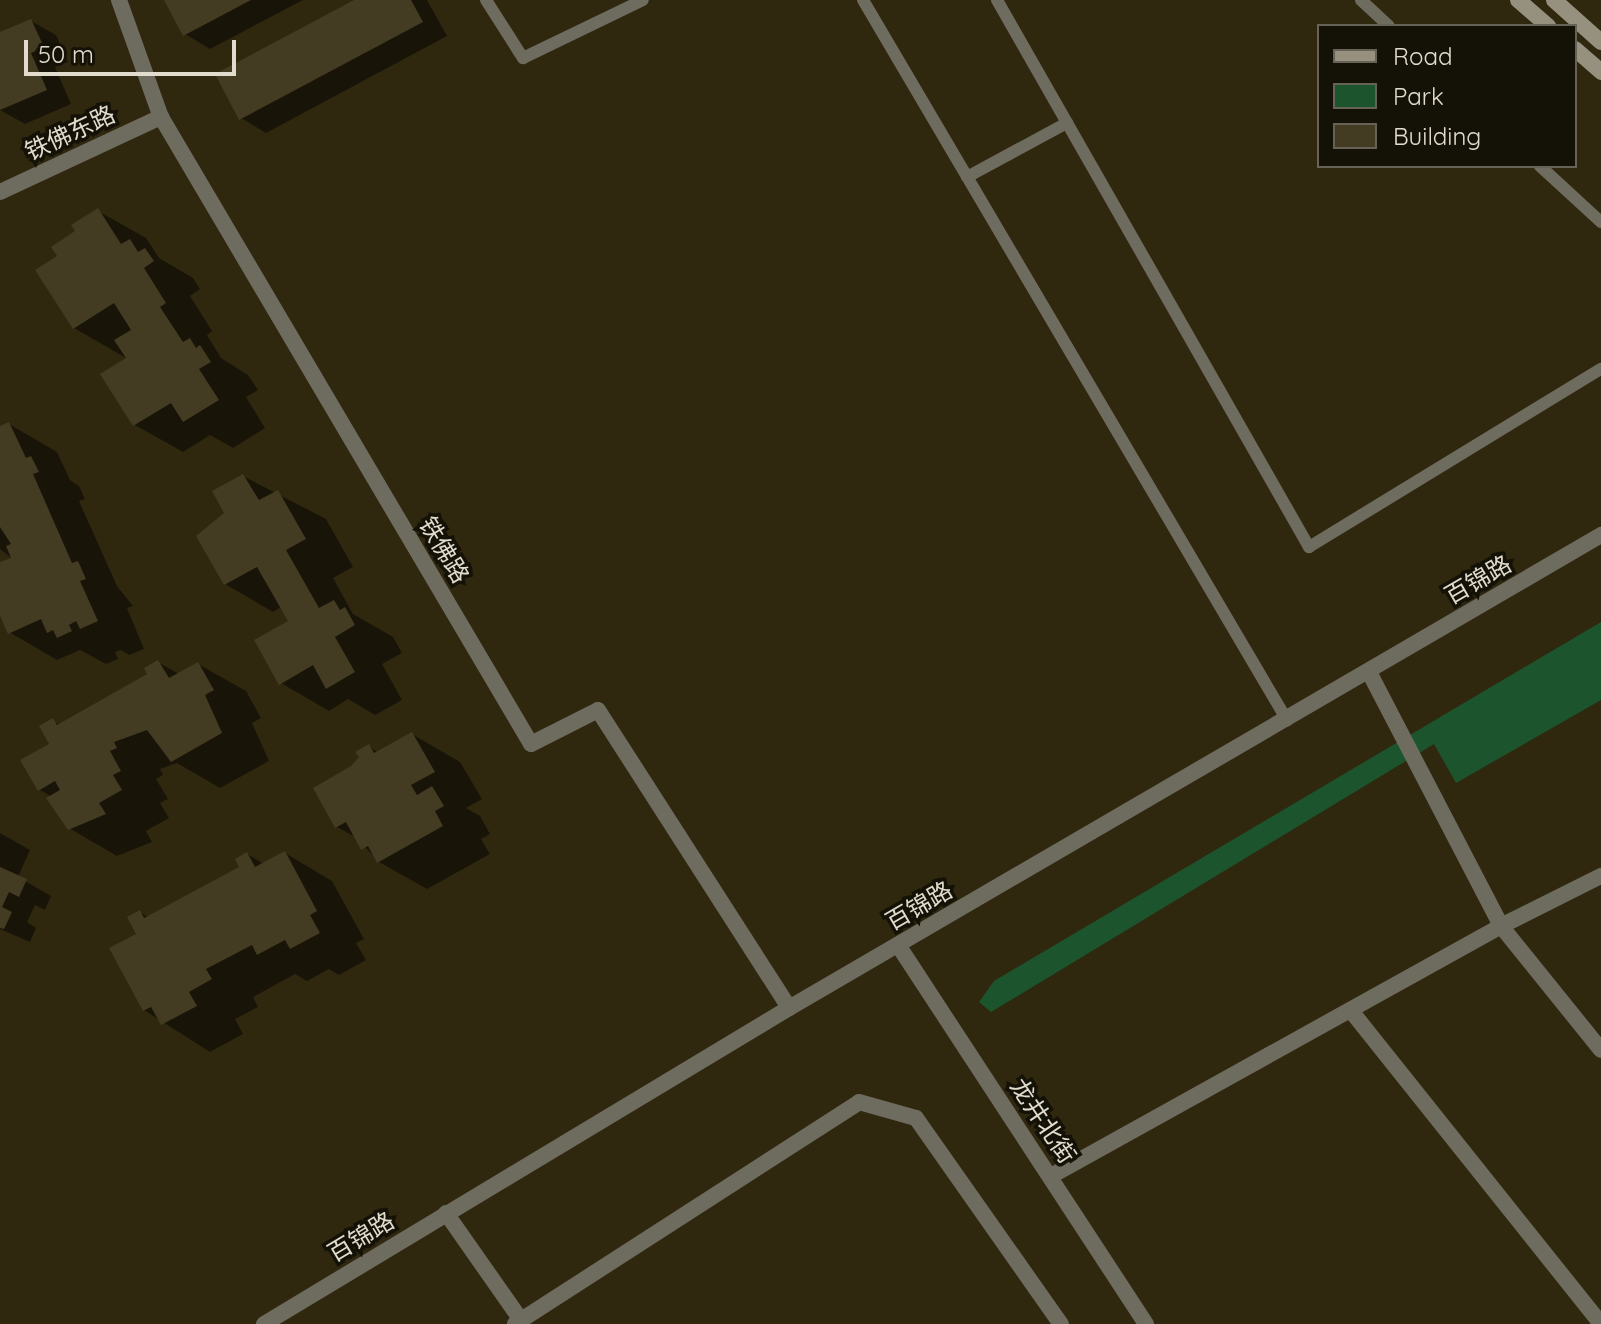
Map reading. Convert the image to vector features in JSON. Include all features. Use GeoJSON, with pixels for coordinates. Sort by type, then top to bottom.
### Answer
{"type":"FeatureCollection","features":[{"type":"Feature","properties":{"kind":"street","name":"铁佛路"},"geometry":{"type":"LineString","coordinates":[[119,0],[161,117],[531,744],[598,710],[789,1008]]}},
{"type":"Feature","properties":{"kind":"street"},"geometry":{"type":"LineString","coordinates":[[1518,0],[1546,24]]}},
{"type":"Feature","properties":{"kind":"street"},"geometry":{"type":"LineString","coordinates":[[1554,0],[1601,42]]}},
{"type":"Feature","properties":{"kind":"street"},"geometry":{"type":"LineString","coordinates":[[1577,51],[1601,72]]}},
{"type":"Feature","properties":{"kind":"street","name":"铁佛东路"},"geometry":{"type":"LineString","coordinates":[[0,192],[161,117]]}},
{"type":"Feature","properties":{"kind":"street","name":"百锦路"},"geometry":{"type":"LineString","coordinates":[[264,1324],[789,1008],[1601,535]]}},
{"type":"Feature","properties":{"kind":"street"},"geometry":{"type":"LineString","coordinates":[[1369,672],[1501,926],[1601,1050]]}},
{"type":"Feature","properties":{"kind":"street"},"geometry":{"type":"LineString","coordinates":[[1051,1176],[1352,1012],[1501,926],[1601,876]]}},
{"type":"Feature","properties":{"kind":"street","name":"龙井北街"},"geometry":{"type":"LineString","coordinates":[[898,945],[1146,1324]]}},
{"type":"Feature","properties":{"kind":"street"},"geometry":{"type":"LineString","coordinates":[[1352,1012],[1601,1324]]}},
{"type":"Feature","properties":{"kind":"street"},"geometry":{"type":"LineString","coordinates":[[446,1213],[518,1322],[859,1102],[916,1118],[1061,1324]]}},
{"type":"Feature","properties":{"kind":"lane"},"geometry":{"type":"LineString","coordinates":[[486,0],[523,58],[643,0]]}},
{"type":"Feature","properties":{"kind":"lane"},"geometry":{"type":"LineString","coordinates":[[863,0],[1287,720]]}},
{"type":"Feature","properties":{"kind":"lane"},"geometry":{"type":"LineString","coordinates":[[997,0],[1309,547],[1601,369]]}},
{"type":"Feature","properties":{"kind":"lane"},"geometry":{"type":"LineString","coordinates":[[1361,0],[1387,24]]}},
{"type":"Feature","properties":{"kind":"lane"},"geometry":{"type":"LineString","coordinates":[[967,177],[1067,123]]}},
{"type":"Feature","properties":{"kind":"lane"},"geometry":{"type":"LineString","coordinates":[[1542,168],[1601,222]]}},
{"type":"Feature","properties":{"kind":"green space"},"geometry":{"type":"Polygon","coordinates":[[[1601,622],[1601,700],[1456,783],[1434,744],[991,1012],[979,1002],[994,981],[1601,622]]]}},
{"type":"Feature","properties":{"kind":"building"},"geometry":{"type":"Polygon","coordinates":[[[164,0],[251,0],[183,36],[164,0]]]}},
{"type":"Feature","properties":{"kind":"building"},"geometry":{"type":"Polygon","coordinates":[[[354,0],[411,0],[423,22],[239,120],[215,74],[354,0]]]}},
{"type":"Feature","properties":{"kind":"building"},"geometry":{"type":"Polygon","coordinates":[[[31,19],[44,47],[31,53],[47,90],[0,110],[0,32],[31,19]]]}},
{"type":"Feature","properties":{"kind":"building"},"geometry":{"type":"Polygon","coordinates":[[[98,208],[121,244],[130,239],[138,252],[145,248],[154,261],[144,268],[166,303],[160,307],[183,342],[190,338],[196,348],[200,345],[211,362],[199,369],[219,400],[183,422],[171,403],[133,426],[100,374],[126,358],[114,340],[131,330],[114,303],[73,329],[35,270],[57,256],[51,247],[75,231],[71,225],[98,208]]]}},
{"type":"Feature","properties":{"kind":"building"},"geometry":{"type":"Polygon","coordinates":[[[9,422],[26,458],[31,456],[39,472],[33,474],[72,563],[78,561],[86,579],[80,581],[98,621],[80,629],[76,621],[69,625],[72,631],[57,638],[53,630],[47,633],[41,619],[8,634],[0,616],[0,562],[11,558],[6,546],[11,544],[0,527],[0,426],[9,422]]]}},
{"type":"Feature","properties":{"kind":"building"},"geometry":{"type":"Polygon","coordinates":[[[243,474],[259,500],[278,490],[306,539],[286,550],[319,608],[334,600],[340,610],[345,607],[355,625],[335,637],[355,672],[326,689],[313,665],[279,685],[254,640],[288,621],[257,567],[224,585],[196,536],[224,513],[212,491],[243,474]]]}},
{"type":"Feature","properties":{"kind":"building"},"geometry":{"type":"Polygon","coordinates":[[[158,660],[169,678],[198,662],[214,690],[205,695],[222,733],[171,762],[147,730],[114,742],[117,748],[110,751],[121,771],[113,775],[122,790],[99,803],[106,814],[68,830],[46,798],[60,790],[55,781],[38,791],[20,760],[49,744],[39,726],[53,718],[57,725],[147,674],[144,668],[158,660]]]}},
{"type":"Feature","properties":{"kind":"building"},"geometry":{"type":"Polygon","coordinates":[[[412,732],[435,772],[411,785],[417,795],[432,786],[444,806],[435,811],[443,826],[377,863],[368,846],[361,850],[346,822],[335,828],[313,788],[351,766],[359,757],[355,752],[369,744],[374,753],[412,732]]]}},
{"type":"Feature","properties":{"kind":"building"},"geometry":{"type":"Polygon","coordinates":[[[285,851],[317,911],[310,915],[320,933],[290,949],[285,940],[257,955],[252,945],[206,969],[212,979],[189,992],[197,1006],[161,1025],[151,1007],[143,1011],[109,948],[136,934],[127,917],[140,910],[144,918],[239,867],[235,859],[247,852],[255,867],[285,851]]]}},
{"type":"Feature","properties":{"kind":"building"},"geometry":{"type":"Polygon","coordinates":[[[0,867],[27,879],[19,897],[9,892],[2,907],[12,912],[4,929],[0,928],[0,867]]]}}]}
